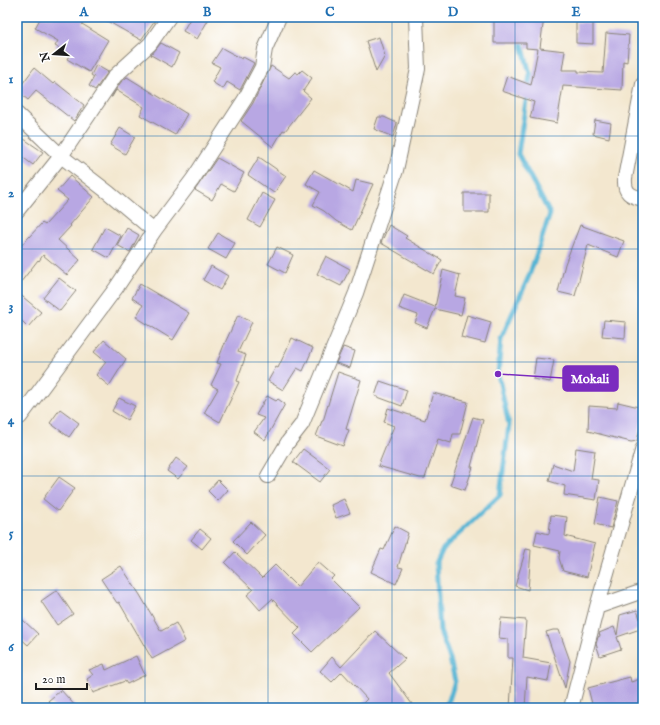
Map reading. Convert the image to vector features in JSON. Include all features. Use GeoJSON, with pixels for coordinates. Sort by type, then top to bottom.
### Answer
{"type":"FeatureCollection","features":[{"type":"Feature","properties":{"kind":"street"},"geometry":{"type":"LineString","coordinates":[[17,212],[61,156],[114,76],[150,44],[169,17]]}},
{"type":"Feature","properties":{"kind":"street"},"geometry":{"type":"LineString","coordinates":[[17,418],[20,417],[116,288],[154,231],[193,179],[245,99],[262,67],[265,49],[279,17]]}},
{"type":"Feature","properties":{"kind":"street"},"geometry":{"type":"LineString","coordinates":[[268,476],[288,442],[302,424],[356,293],[396,170],[418,69],[416,17]]}},
{"type":"Feature","properties":{"kind":"street"},"geometry":{"type":"LineString","coordinates":[[643,84],[624,186],[627,192],[643,199]]}},
{"type":"Feature","properties":{"kind":"street"},"geometry":{"type":"LineString","coordinates":[[17,114],[61,156],[109,193],[154,231]]}},
{"type":"Feature","properties":{"kind":"street"},"geometry":{"type":"LineString","coordinates":[[571,708],[597,606],[643,448]]}},
{"type":"Feature","properties":{"kind":"street"},"geometry":{"type":"LineString","coordinates":[[597,606],[643,591]]}},
{"type":"Feature","properties":{"kind":"building"},"geometry":{"type":"Polygon","coordinates":[[[41,17],[86,17],[82,24],[108,40],[89,72],[67,59],[70,54],[55,46],[58,41],[35,28],[41,17]]]}},
{"type":"Feature","properties":{"kind":"building"},"geometry":{"type":"Polygon","coordinates":[[[100,17],[157,17],[141,40],[100,17]]]}},
{"type":"Feature","properties":{"kind":"building"},"geometry":{"type":"Polygon","coordinates":[[[191,17],[210,17],[197,39],[183,31],[191,17]]]}},
{"type":"Feature","properties":{"kind":"building"},"geometry":{"type":"Polygon","coordinates":[[[494,17],[544,17],[540,48],[565,51],[562,70],[603,73],[606,33],[629,35],[627,62],[623,61],[622,90],[563,86],[557,123],[530,118],[534,102],[502,91],[507,76],[531,85],[538,49],[526,48],[526,43],[494,43],[494,17]]]}},
{"type":"Feature","properties":{"kind":"building"},"geometry":{"type":"Polygon","coordinates":[[[576,22],[593,23],[593,44],[576,43],[576,22]]]}},
{"type":"Feature","properties":{"kind":"building"},"geometry":{"type":"Polygon","coordinates":[[[379,37],[385,56],[376,72],[366,41],[379,37]]]}},
{"type":"Feature","properties":{"kind":"building"},"geometry":{"type":"Polygon","coordinates":[[[161,43],[179,53],[172,67],[151,55],[161,43]]]}},
{"type":"Feature","properties":{"kind":"building"},"geometry":{"type":"Polygon","coordinates":[[[222,48],[242,59],[243,57],[254,63],[240,90],[227,82],[223,89],[212,82],[220,67],[212,63],[222,48]]]}},
{"type":"Feature","properties":{"kind":"building"},"geometry":{"type":"Polygon","coordinates":[[[96,65],[108,72],[95,90],[89,86],[94,77],[91,75],[96,65]]]}},
{"type":"Feature","properties":{"kind":"building"},"geometry":{"type":"Polygon","coordinates":[[[271,66],[289,78],[295,72],[298,74],[302,70],[312,78],[303,91],[311,98],[285,131],[283,130],[273,147],[241,121],[253,103],[271,66]]]}},
{"type":"Feature","properties":{"kind":"building"},"geometry":{"type":"Polygon","coordinates":[[[34,68],[53,84],[55,82],[84,105],[74,121],[36,91],[28,100],[17,91],[34,68]]]}},
{"type":"Feature","properties":{"kind":"building"},"geometry":{"type":"Polygon","coordinates":[[[127,77],[187,114],[175,135],[140,115],[144,107],[116,90],[111,97],[121,82],[127,77]]]}},
{"type":"Feature","properties":{"kind":"building"},"geometry":{"type":"Polygon","coordinates":[[[378,117],[384,117],[397,123],[393,137],[374,129],[378,117]]]}},
{"type":"Feature","properties":{"kind":"building"},"geometry":{"type":"Polygon","coordinates":[[[595,120],[611,123],[609,138],[593,134],[595,120]]]}},
{"type":"Feature","properties":{"kind":"building"},"geometry":{"type":"Polygon","coordinates":[[[120,128],[135,137],[125,154],[110,145],[120,128]]]}},
{"type":"Feature","properties":{"kind":"building"},"geometry":{"type":"Polygon","coordinates":[[[24,139],[43,152],[33,165],[17,153],[17,148],[24,139]]]}},
{"type":"Feature","properties":{"kind":"building"},"geometry":{"type":"Polygon","coordinates":[[[259,157],[286,176],[274,193],[248,175],[259,157]]]}},
{"type":"Feature","properties":{"kind":"building"},"geometry":{"type":"Polygon","coordinates":[[[217,158],[244,173],[234,191],[221,184],[212,200],[195,190],[217,158]]]}},
{"type":"Feature","properties":{"kind":"building"},"geometry":{"type":"Polygon","coordinates":[[[314,170],[353,192],[356,180],[373,184],[352,230],[313,205],[320,192],[306,184],[314,170]]]}},
{"type":"Feature","properties":{"kind":"building"},"geometry":{"type":"Polygon","coordinates":[[[70,176],[94,197],[58,240],[80,260],[67,275],[43,255],[17,287],[17,250],[42,223],[45,225],[68,200],[57,191],[70,176]]]}},
{"type":"Feature","properties":{"kind":"building"},"geometry":{"type":"Polygon","coordinates":[[[262,193],[275,200],[260,227],[248,220],[262,193]]]}},
{"type":"Feature","properties":{"kind":"building"},"geometry":{"type":"Polygon","coordinates":[[[464,193],[489,193],[489,212],[464,212],[464,193]]]}},
{"type":"Feature","properties":{"kind":"building"},"geometry":{"type":"Polygon","coordinates":[[[389,225],[407,236],[405,238],[442,260],[434,274],[381,243],[389,225]]]}},
{"type":"Feature","properties":{"kind":"building"},"geometry":{"type":"Polygon","coordinates":[[[580,225],[624,241],[618,257],[588,245],[575,296],[558,292],[565,264],[580,225]]]}},
{"type":"Feature","properties":{"kind":"building"},"geometry":{"type":"Polygon","coordinates":[[[105,227],[121,236],[109,258],[93,249],[105,227]]]}},
{"type":"Feature","properties":{"kind":"building"},"geometry":{"type":"Polygon","coordinates":[[[127,228],[139,235],[130,252],[117,245],[127,228]]]}},
{"type":"Feature","properties":{"kind":"building"},"geometry":{"type":"Polygon","coordinates":[[[218,233],[235,243],[226,259],[208,249],[218,233]]]}},
{"type":"Feature","properties":{"kind":"building"},"geometry":{"type":"Polygon","coordinates":[[[277,247],[293,255],[285,273],[268,264],[277,247]]]}},
{"type":"Feature","properties":{"kind":"building"},"geometry":{"type":"Polygon","coordinates":[[[326,256],[350,269],[341,286],[317,274],[326,256]]]}},
{"type":"Feature","properties":{"kind":"building"},"geometry":{"type":"Polygon","coordinates":[[[211,266],[228,276],[220,290],[203,280],[211,266]]]}},
{"type":"Feature","properties":{"kind":"building"},"geometry":{"type":"Polygon","coordinates":[[[443,270],[460,275],[455,296],[465,298],[461,315],[435,309],[427,328],[415,323],[418,315],[399,308],[404,295],[435,307],[443,270]]]}},
{"type":"Feature","properties":{"kind":"building"},"geometry":{"type":"Polygon","coordinates":[[[59,278],[76,291],[60,311],[43,298],[59,278]]]}},
{"type":"Feature","properties":{"kind":"building"},"geometry":{"type":"Polygon","coordinates":[[[140,284],[189,313],[173,340],[136,317],[143,305],[132,298],[140,284]]]}},
{"type":"Feature","properties":{"kind":"building"},"geometry":{"type":"Polygon","coordinates":[[[17,292],[41,312],[28,327],[17,316],[17,292]]]}},
{"type":"Feature","properties":{"kind":"building"},"geometry":{"type":"Polygon","coordinates":[[[238,315],[252,322],[238,352],[246,355],[237,381],[239,382],[220,422],[204,413],[218,389],[211,385],[221,364],[217,363],[238,315]]]}},
{"type":"Feature","properties":{"kind":"building"},"geometry":{"type":"Polygon","coordinates":[[[467,315],[491,322],[485,343],[461,337],[467,315]]]}},
{"type":"Feature","properties":{"kind":"building"},"geometry":{"type":"Polygon","coordinates":[[[604,320],[626,322],[625,338],[602,336],[604,320]]]}},
{"type":"Feature","properties":{"kind":"building"},"geometry":{"type":"Polygon","coordinates":[[[292,338],[313,348],[303,371],[297,368],[283,390],[268,381],[276,367],[278,368],[292,338]]]}},
{"type":"Feature","properties":{"kind":"building"},"geometry":{"type":"Polygon","coordinates":[[[104,340],[126,359],[109,386],[96,375],[106,362],[94,352],[104,340]]]}},
{"type":"Feature","properties":{"kind":"building"},"geometry":{"type":"Polygon","coordinates":[[[343,347],[355,351],[350,368],[336,363],[343,347]]]}},
{"type":"Feature","properties":{"kind":"building"},"geometry":{"type":"Polygon","coordinates":[[[536,358],[554,360],[550,382],[533,379],[536,358]]]}},
{"type":"Feature","properties":{"kind":"building"},"geometry":{"type":"Polygon","coordinates":[[[338,372],[361,380],[346,429],[349,430],[343,446],[316,436],[323,421],[338,372]]]}},
{"type":"Feature","properties":{"kind":"building"},"geometry":{"type":"Polygon","coordinates":[[[380,381],[407,390],[402,406],[375,396],[380,381]]]}},
{"type":"Feature","properties":{"kind":"building"},"geometry":{"type":"Polygon","coordinates":[[[433,393],[468,402],[460,434],[453,434],[451,443],[438,439],[425,478],[420,478],[378,466],[394,426],[384,422],[388,408],[425,420],[433,393]]]}},
{"type":"Feature","properties":{"kind":"building"},"geometry":{"type":"Polygon","coordinates":[[[267,396],[276,401],[278,399],[285,404],[265,440],[254,432],[264,418],[256,415],[267,396]]]}},
{"type":"Feature","properties":{"kind":"building"},"geometry":{"type":"Polygon","coordinates":[[[119,398],[135,406],[127,420],[112,411],[119,398]]]}},
{"type":"Feature","properties":{"kind":"building"},"geometry":{"type":"Polygon","coordinates":[[[618,402],[643,408],[643,415],[637,441],[631,442],[588,431],[589,406],[617,408],[618,402]]]}},
{"type":"Feature","properties":{"kind":"building"},"geometry":{"type":"Polygon","coordinates":[[[60,409],[79,423],[69,437],[50,423],[60,409]]]}},
{"type":"Feature","properties":{"kind":"building"},"geometry":{"type":"Polygon","coordinates":[[[473,417],[483,420],[471,467],[473,467],[465,490],[450,485],[473,417]]]}},
{"type":"Feature","properties":{"kind":"building"},"geometry":{"type":"Polygon","coordinates":[[[576,448],[595,451],[591,479],[599,480],[596,500],[564,495],[565,486],[549,481],[553,464],[573,471],[576,448]]]}},
{"type":"Feature","properties":{"kind":"building"},"geometry":{"type":"Polygon","coordinates":[[[303,449],[330,469],[320,482],[293,462],[303,449]]]}},
{"type":"Feature","properties":{"kind":"building"},"geometry":{"type":"Polygon","coordinates":[[[176,458],[188,467],[178,479],[167,471],[176,458]]]}},
{"type":"Feature","properties":{"kind":"building"},"geometry":{"type":"Polygon","coordinates":[[[59,477],[75,488],[58,511],[43,499],[59,477]]]}},
{"type":"Feature","properties":{"kind":"building"},"geometry":{"type":"Polygon","coordinates":[[[218,480],[228,490],[218,501],[208,491],[218,480]]]}},
{"type":"Feature","properties":{"kind":"building"},"geometry":{"type":"Polygon","coordinates":[[[600,497],[618,501],[611,528],[595,524],[600,497]]]}},
{"type":"Feature","properties":{"kind":"building"},"geometry":{"type":"Polygon","coordinates":[[[344,499],[350,513],[336,518],[331,505],[344,499]]]}},
{"type":"Feature","properties":{"kind":"building"},"geometry":{"type":"Polygon","coordinates":[[[551,515],[567,517],[565,536],[595,544],[587,577],[563,571],[559,558],[560,551],[534,545],[537,531],[549,534],[551,515]]]}},
{"type":"Feature","properties":{"kind":"building"},"geometry":{"type":"Polygon","coordinates":[[[251,522],[265,535],[247,555],[233,541],[251,522]]]}},
{"type":"Feature","properties":{"kind":"building"},"geometry":{"type":"Polygon","coordinates":[[[395,526],[408,533],[398,567],[403,568],[396,584],[371,572],[381,549],[384,550],[395,526]]]}},
{"type":"Feature","properties":{"kind":"building"},"geometry":{"type":"Polygon","coordinates":[[[200,529],[211,538],[202,549],[191,540],[200,529]]]}},
{"type":"Feature","properties":{"kind":"building"},"geometry":{"type":"Polygon","coordinates":[[[526,549],[531,550],[528,590],[515,586],[526,549]]]}},
{"type":"Feature","properties":{"kind":"building"},"geometry":{"type":"Polygon","coordinates":[[[235,552],[262,578],[275,565],[297,587],[318,562],[334,576],[331,579],[359,607],[312,652],[294,634],[300,628],[272,599],[260,610],[247,595],[253,590],[225,563],[235,552]]]}},
{"type":"Feature","properties":{"kind":"building"},"geometry":{"type":"Polygon","coordinates":[[[121,566],[161,631],[176,623],[185,641],[152,659],[119,602],[117,603],[101,579],[121,566]]]}},
{"type":"Feature","properties":{"kind":"building"},"geometry":{"type":"Polygon","coordinates":[[[57,590],[73,614],[57,625],[41,601],[57,590]]]}},
{"type":"Feature","properties":{"kind":"building"},"geometry":{"type":"Polygon","coordinates":[[[637,610],[643,628],[617,637],[621,649],[600,656],[596,644],[598,637],[600,636],[599,633],[614,627],[617,635],[620,615],[637,610]]]}},
{"type":"Feature","properties":{"kind":"building"},"geometry":{"type":"Polygon","coordinates":[[[501,618],[526,620],[523,658],[551,663],[548,681],[527,677],[525,708],[510,708],[513,658],[508,658],[508,639],[499,638],[501,618]]]}},
{"type":"Feature","properties":{"kind":"building"},"geometry":{"type":"Polygon","coordinates":[[[23,620],[38,634],[28,645],[17,635],[17,627],[23,620]]]}},
{"type":"Feature","properties":{"kind":"building"},"geometry":{"type":"Polygon","coordinates":[[[559,630],[570,661],[565,688],[546,632],[559,630]]]}},
{"type":"Feature","properties":{"kind":"building"},"geometry":{"type":"Polygon","coordinates":[[[375,631],[405,659],[389,673],[415,708],[358,708],[367,699],[342,672],[332,682],[320,671],[332,657],[341,667],[375,631]]]}},
{"type":"Feature","properties":{"kind":"building"},"geometry":{"type":"Polygon","coordinates":[[[136,656],[145,675],[127,684],[125,681],[93,693],[87,679],[93,675],[89,670],[104,664],[106,670],[136,656]]]}},
{"type":"Feature","properties":{"kind":"building"},"geometry":{"type":"Polygon","coordinates":[[[630,677],[631,682],[643,678],[643,708],[593,708],[588,688],[630,677]]]}},
{"type":"Feature","properties":{"kind":"building"},"geometry":{"type":"Polygon","coordinates":[[[61,690],[77,708],[55,708],[48,701],[61,690]]]}},
{"type":"Feature","properties":{"kind":"waterway"},"geometry":{"type":"LineString","coordinates":[[444,708],[449,700],[455,681],[450,659],[440,631],[436,564],[443,549],[500,495],[509,425],[498,374],[501,339],[529,276],[550,214],[518,154],[530,74],[520,37]]}},
{"type":"Feature","properties":{"kind":"place","name":"Mokali"},"geometry":{"type":"Point","coordinates":[498,374]}}]}
